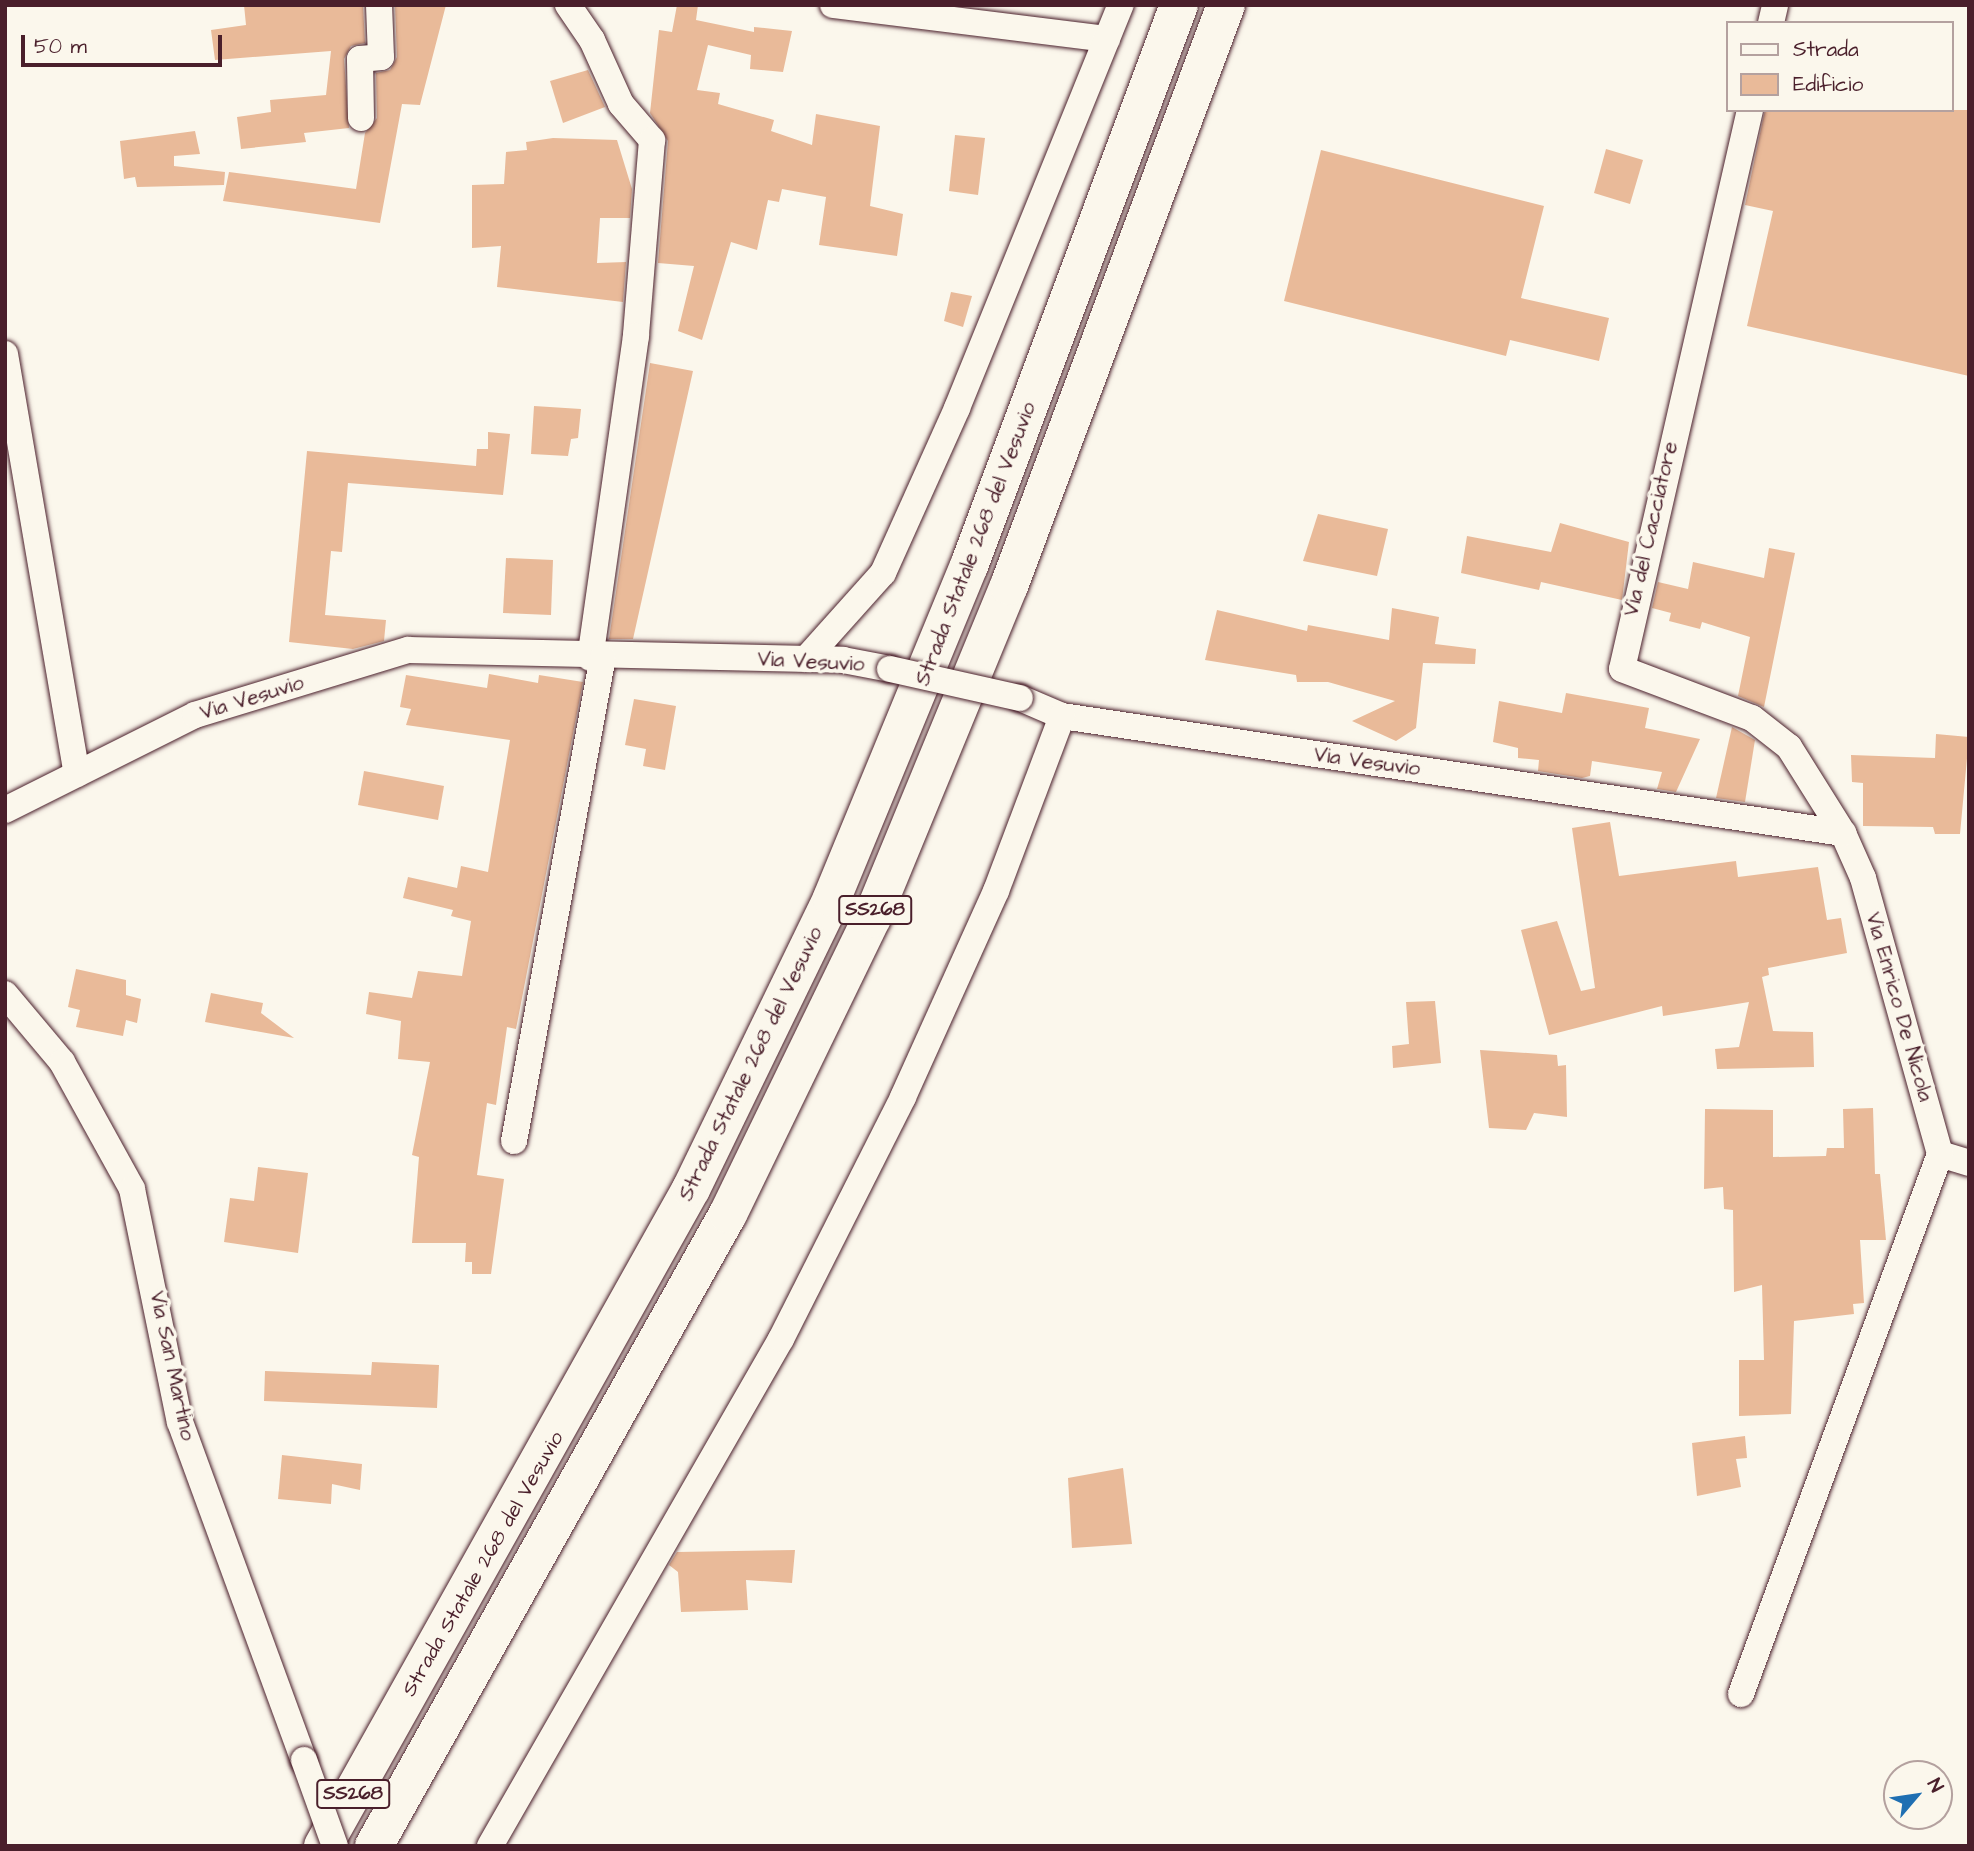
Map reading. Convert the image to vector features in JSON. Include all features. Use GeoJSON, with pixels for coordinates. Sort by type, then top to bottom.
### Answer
{"type":"FeatureCollection","features":[{"type":"Feature","properties":{"kind":"highway","name":"Strada Statale 268 del Vesuvio"},"geometry":{"type":"LineString","coordinates":[[323,1846],[685,1201],[826,910],[969,566],[1179,5]]}},
{"type":"Feature","properties":{"kind":"highway","name":"Strada Statale 268 del Vesuvio"},"geometry":{"type":"LineString","coordinates":[[374,1846],[728,1214],[872,918],[1004,599],[1226,5]]}},
{"type":"Feature","properties":{"kind":"street"},"geometry":{"type":"LineString","coordinates":[[361,118],[360,59],[380,57],[379,5]]}},
{"type":"Feature","properties":{"kind":"street"},"geometry":{"type":"LineString","coordinates":[[514,1141],[596,658],[636,336],[652,140],[621,104],[592,40],[568,5]]}},
{"type":"Feature","properties":{"kind":"street"},"geometry":{"type":"LineString","coordinates":[[833,5],[1107,39]]}},
{"type":"Feature","properties":{"kind":"street"},"geometry":{"type":"LineString","coordinates":[[806,659],[883,573],[957,408],[1121,5]]}},
{"type":"Feature","properties":{"kind":"street","name":"Via del Cacciatore"},"geometry":{"type":"LineString","coordinates":[[1750,112],[1622,669],[1752,718],[1789,747],[1843,833]]}},
{"type":"Feature","properties":{"kind":"street"},"geometry":{"type":"LineString","coordinates":[[6,366],[77,774]]}},
{"type":"Feature","properties":{"kind":"street","name":"Via Vesuvio"},"geometry":{"type":"LineString","coordinates":[[5,810],[195,715],[408,650],[596,658],[806,659],[890,669],[1020,698],[1062,716],[1843,833]]}},
{"type":"Feature","properties":{"kind":"street"},"geometry":{"type":"LineString","coordinates":[[490,1846],[787,1327],[903,1097],[985,915],[1062,716]]}},
{"type":"Feature","properties":{"kind":"street","name":"Via Enrico De Nicola"},"geometry":{"type":"LineString","coordinates":[[1843,833],[1863,878],[1954,1158]]}},
{"type":"Feature","properties":{"kind":"street","name":"Via San Martino"},"geometry":{"type":"LineString","coordinates":[[5,994],[62,1062],[132,1189],[180,1422],[335,1846]]}},
{"type":"Feature","properties":{"kind":"street"},"geometry":{"type":"LineString","coordinates":[[1741,1694],[1954,1158]]}},
{"type":"Feature","properties":{"kind":"building"},"geometry":{"type":"Polygon","coordinates":[[[244,5],[363,5],[365,43],[351,46],[344,59],[349,128],[304,133],[306,142],[241,149],[237,117],[271,112],[270,100],[326,95],[331,51],[215,60],[211,30],[246,25],[244,5]]]}},
{"type":"Feature","properties":{"kind":"building"},"geometry":{"type":"Polygon","coordinates":[[[395,5],[446,5],[420,105],[402,104],[380,223],[223,201],[229,172],[356,189],[365,133],[377,118],[376,73],[390,70],[397,57],[395,5]]]}},
{"type":"Feature","properties":{"kind":"building"},"geometry":{"type":"Polygon","coordinates":[[[677,5],[698,5],[696,20],[754,32],[754,27],[792,31],[783,72],[750,69],[751,55],[708,45],[697,90],[720,93],[718,104],[774,120],[771,131],[812,145],[816,114],[880,126],[870,206],[903,214],[897,256],[819,245],[826,197],[782,189],[779,202],[768,200],[757,250],[731,242],[702,340],[678,331],[694,266],[658,263],[668,141],[650,113],[659,30],[672,32],[677,5]]]}},
{"type":"Feature","properties":{"kind":"building"},"geometry":{"type":"Polygon","coordinates":[[[588,70],[605,107],[563,123],[550,81],[588,70]]]}},
{"type":"Feature","properties":{"kind":"building"},"geometry":{"type":"Polygon","coordinates":[[[1969,110],[1969,376],[1747,326],[1773,211],[1745,205],[1765,112],[1969,110]]]}},
{"type":"Feature","properties":{"kind":"building"},"geometry":{"type":"Polygon","coordinates":[[[195,131],[200,154],[174,156],[174,166],[225,172],[224,185],[137,187],[135,177],[124,179],[120,141],[195,131]]]}},
{"type":"Feature","properties":{"kind":"building"},"geometry":{"type":"Polygon","coordinates":[[[955,135],[985,138],[978,195],[949,191],[955,135]]]}},
{"type":"Feature","properties":{"kind":"building"},"geometry":{"type":"Polygon","coordinates":[[[553,138],[617,140],[632,189],[630,218],[600,218],[597,263],[626,262],[623,302],[497,287],[501,246],[472,248],[472,185],[504,184],[506,152],[527,150],[526,142],[553,138]]]}},
{"type":"Feature","properties":{"kind":"building"},"geometry":{"type":"Polygon","coordinates":[[[1606,149],[1643,160],[1630,204],[1594,193],[1606,149]]]}},
{"type":"Feature","properties":{"kind":"building"},"geometry":{"type":"Polygon","coordinates":[[[1321,150],[1544,206],[1521,298],[1609,318],[1599,361],[1510,340],[1506,356],[1284,301],[1321,150]]]}},
{"type":"Feature","properties":{"kind":"building"},"geometry":{"type":"Polygon","coordinates":[[[951,292],[972,296],[963,327],[944,321],[951,292]]]}},
{"type":"Feature","properties":{"kind":"building"},"geometry":{"type":"Polygon","coordinates":[[[650,363],[693,371],[633,639],[609,639],[650,363]]]}},
{"type":"Feature","properties":{"kind":"building"},"geometry":{"type":"Polygon","coordinates":[[[534,406],[581,409],[578,438],[571,439],[568,456],[531,454],[534,406]]]}},
{"type":"Feature","properties":{"kind":"building"},"geometry":{"type":"Polygon","coordinates":[[[488,432],[510,434],[503,495],[348,483],[342,552],[331,551],[325,615],[386,620],[384,641],[353,649],[289,642],[307,451],[476,466],[477,449],[488,449],[488,432]]]}},
{"type":"Feature","properties":{"kind":"building"},"geometry":{"type":"Polygon","coordinates":[[[1318,514],[1388,529],[1377,576],[1303,561],[1318,514]]]}},
{"type":"Feature","properties":{"kind":"building"},"geometry":{"type":"Polygon","coordinates":[[[1560,523],[1629,542],[1622,600],[1541,582],[1539,590],[1461,573],[1467,536],[1551,552],[1560,523]]]}},
{"type":"Feature","properties":{"kind":"building"},"geometry":{"type":"Polygon","coordinates":[[[1769,548],[1795,553],[1764,707],[1738,696],[1750,637],[1702,622],[1700,629],[1669,621],[1671,613],[1652,608],[1658,582],[1688,589],[1693,562],[1764,578],[1769,548]]]}},
{"type":"Feature","properties":{"kind":"building"},"geometry":{"type":"Polygon","coordinates":[[[506,558],[553,560],[551,615],[503,613],[506,558]]]}},
{"type":"Feature","properties":{"kind":"building"},"geometry":{"type":"Polygon","coordinates":[[[1392,608],[1439,617],[1435,644],[1476,649],[1475,664],[1423,663],[1416,728],[1396,741],[1352,721],[1395,701],[1328,682],[1297,682],[1296,675],[1205,660],[1217,610],[1307,631],[1308,625],[1389,640],[1392,608]]]}},
{"type":"Feature","properties":{"kind":"building"},"geometry":{"type":"Polygon","coordinates":[[[489,674],[538,683],[539,675],[583,682],[516,1029],[507,1027],[496,1105],[487,1103],[477,1175],[504,1179],[491,1274],[472,1274],[472,1262],[465,1262],[466,1243],[412,1243],[419,1157],[412,1155],[430,1062],[398,1059],[401,1021],[366,1014],[369,992],[412,998],[418,971],[462,976],[471,921],[451,916],[453,910],[403,898],[408,877],[457,888],[461,866],[488,872],[510,740],[406,725],[411,709],[400,707],[406,675],[487,688],[489,674]]]}},
{"type":"Feature","properties":{"kind":"building"},"geometry":{"type":"Polygon","coordinates":[[[1566,693],[1649,708],[1645,728],[1700,739],[1676,792],[1657,789],[1662,772],[1592,761],[1590,776],[1582,778],[1538,771],[1539,760],[1518,758],[1518,748],[1493,742],[1499,701],[1562,713],[1566,693]]]}},
{"type":"Feature","properties":{"kind":"building"},"geometry":{"type":"Polygon","coordinates":[[[634,699],[676,706],[665,770],[643,766],[646,749],[625,745],[634,699]]]}},
{"type":"Feature","properties":{"kind":"building"},"geometry":{"type":"Polygon","coordinates":[[[1732,727],[1755,740],[1745,802],[1716,798],[1732,727]]]}},
{"type":"Feature","properties":{"kind":"building"},"geometry":{"type":"Polygon","coordinates":[[[1936,734],[1969,737],[1960,834],[1935,834],[1933,827],[1863,826],[1863,783],[1852,782],[1851,755],[1935,758],[1936,734]]]}},
{"type":"Feature","properties":{"kind":"building"},"geometry":{"type":"Polygon","coordinates":[[[364,771],[444,786],[438,820],[358,805],[364,771]]]}},
{"type":"Feature","properties":{"kind":"building"},"geometry":{"type":"Polygon","coordinates":[[[1610,822],[1619,876],[1736,861],[1738,877],[1818,867],[1827,920],[1841,918],[1847,953],[1768,968],[1769,975],[1762,977],[1773,1031],[1813,1032],[1814,1067],[1717,1069],[1715,1049],[1739,1047],[1749,1002],[1663,1016],[1662,1006],[1549,1035],[1521,930],[1557,921],[1581,991],[1595,988],[1572,828],[1610,822]]]}},
{"type":"Feature","properties":{"kind":"building"},"geometry":{"type":"Polygon","coordinates":[[[76,969],[126,980],[126,995],[141,999],[137,1023],[126,1020],[123,1036],[76,1027],[80,1010],[68,1007],[76,969]]]}},
{"type":"Feature","properties":{"kind":"building"},"geometry":{"type":"Polygon","coordinates":[[[211,993],[263,1003],[261,1013],[294,1038],[205,1022],[211,993]]]}},
{"type":"Feature","properties":{"kind":"building"},"geometry":{"type":"Polygon","coordinates":[[[1435,1001],[1441,1063],[1393,1068],[1392,1046],[1409,1044],[1406,1002],[1435,1001]]]}},
{"type":"Feature","properties":{"kind":"building"},"geometry":{"type":"Polygon","coordinates":[[[1480,1050],[1557,1055],[1558,1066],[1566,1065],[1567,1117],[1534,1113],[1526,1130],[1489,1128],[1480,1050]]]}},
{"type":"Feature","properties":{"kind":"building"},"geometry":{"type":"Polygon","coordinates":[[[1873,1108],[1875,1174],[1880,1174],[1886,1240],[1860,1240],[1864,1303],[1853,1304],[1854,1314],[1794,1321],[1791,1414],[1739,1416],[1739,1360],[1764,1360],[1762,1285],[1734,1292],[1733,1210],[1724,1209],[1723,1187],[1704,1189],[1705,1109],[1773,1110],[1773,1157],[1826,1156],[1827,1148],[1844,1148],[1843,1109],[1873,1108]]]}},
{"type":"Feature","properties":{"kind":"building"},"geometry":{"type":"Polygon","coordinates":[[[258,1167],[308,1173],[298,1253],[224,1242],[230,1198],[254,1201],[258,1167]]]}},
{"type":"Feature","properties":{"kind":"building"},"geometry":{"type":"Polygon","coordinates":[[[372,1362],[439,1365],[437,1408],[264,1401],[265,1371],[371,1375],[372,1362]]]}},
{"type":"Feature","properties":{"kind":"building"},"geometry":{"type":"Polygon","coordinates":[[[1745,1436],[1747,1458],[1736,1459],[1741,1487],[1697,1496],[1692,1443],[1745,1436]]]}},
{"type":"Feature","properties":{"kind":"building"},"geometry":{"type":"Polygon","coordinates":[[[282,1455],[362,1464],[360,1490],[332,1484],[331,1504],[278,1499],[282,1455]]]}},
{"type":"Feature","properties":{"kind":"building"},"geometry":{"type":"Polygon","coordinates":[[[1123,1468],[1132,1544],[1072,1548],[1068,1478],[1123,1468]]]}},
{"type":"Feature","properties":{"kind":"building"},"geometry":{"type":"Polygon","coordinates":[[[795,1550],[792,1583],[746,1580],[748,1610],[681,1612],[678,1572],[669,1565],[677,1552],[795,1550]]]}}]}
